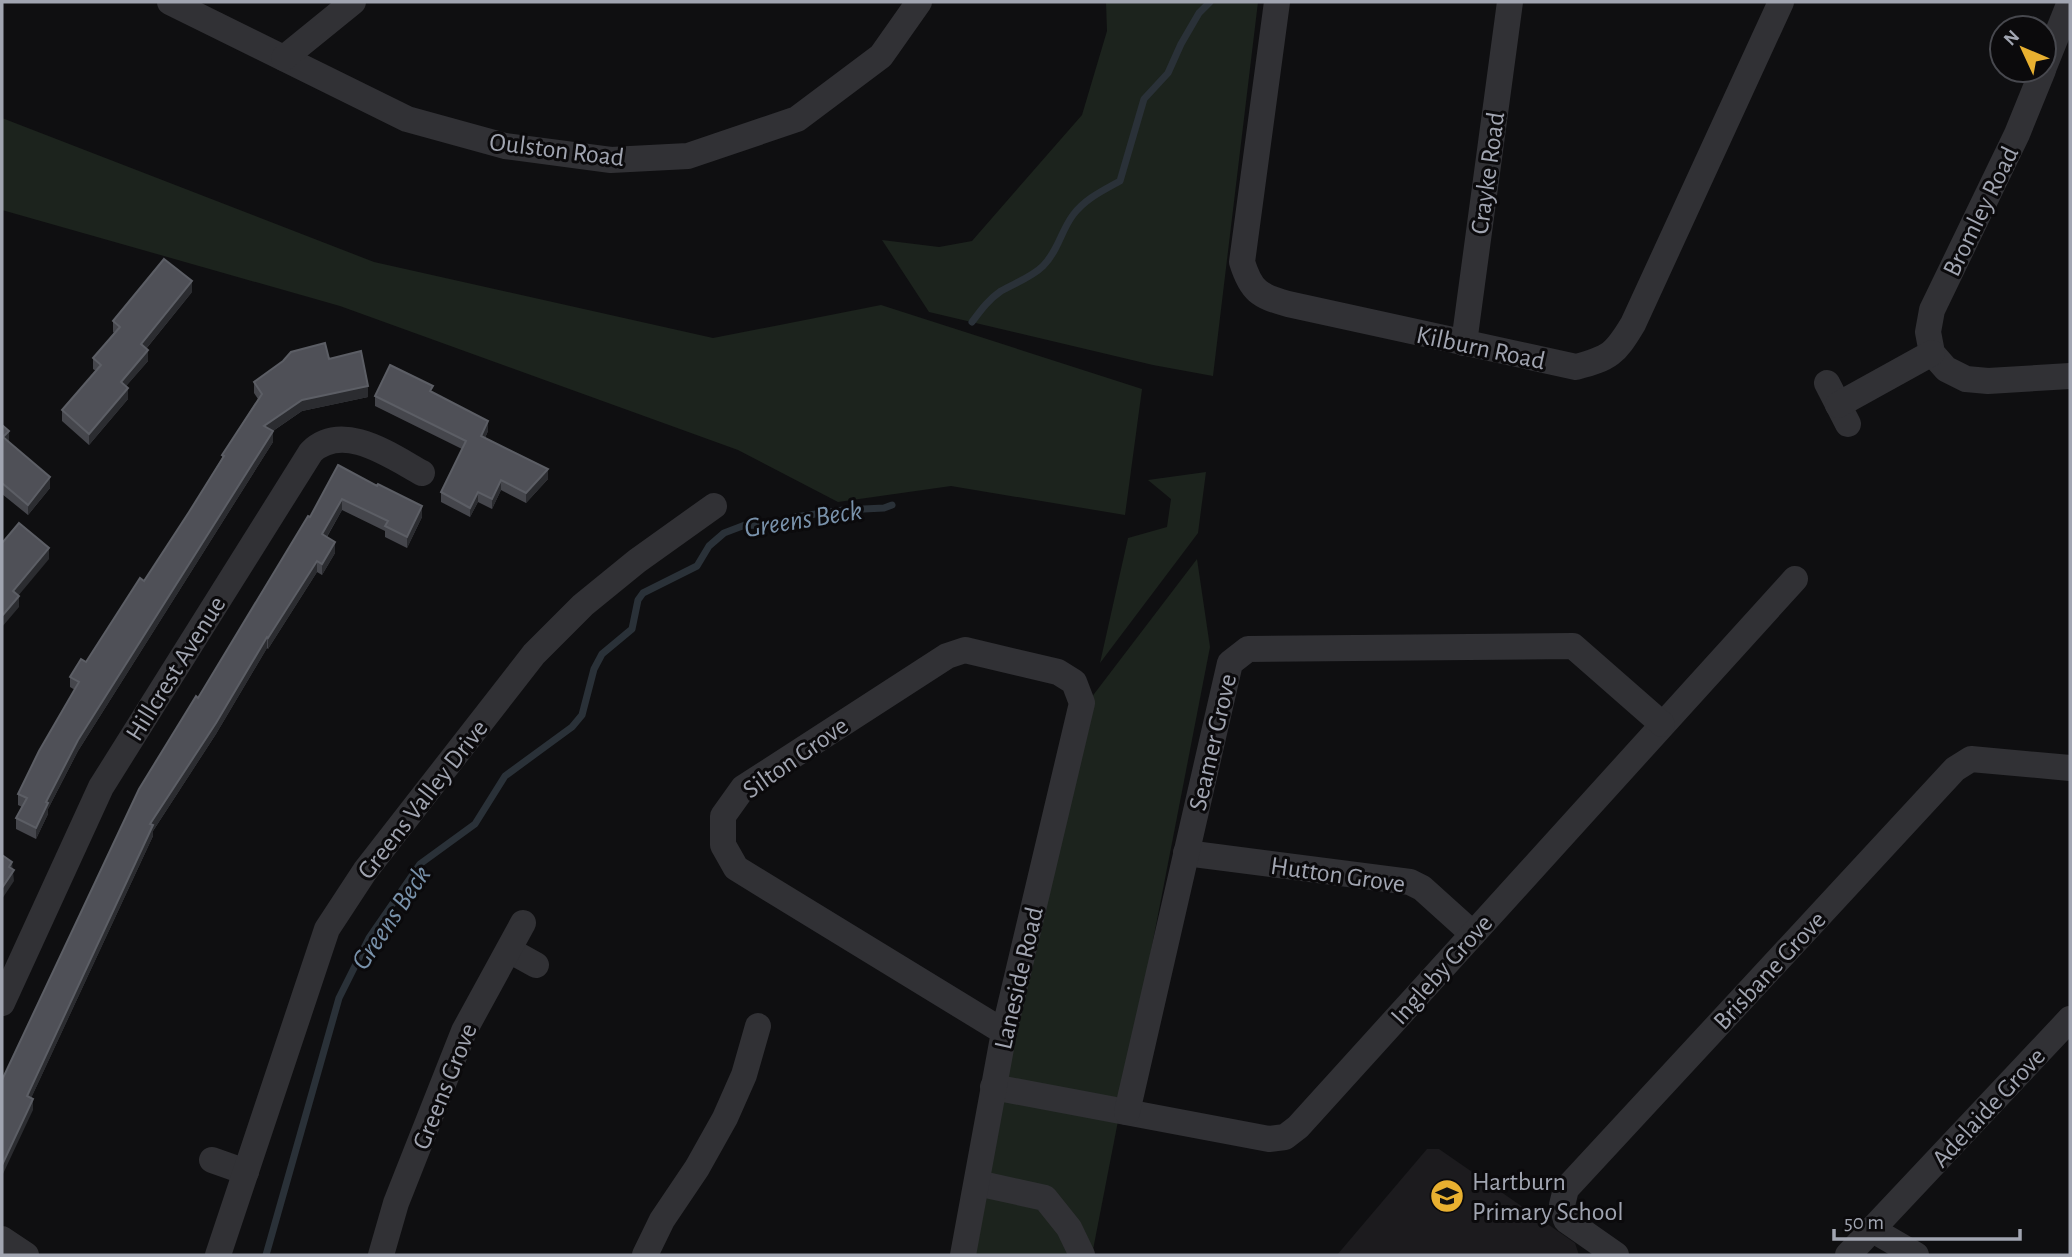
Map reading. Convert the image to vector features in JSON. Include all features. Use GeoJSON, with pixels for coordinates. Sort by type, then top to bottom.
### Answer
{"type":"FeatureCollection","features":[{"type":"Feature","properties":{"kind":"street","name":"Oulston Road"},"geometry":{"type":"LineString","coordinates":[[170,2],[407,119],[505,146],[611,160],[688,156],[797,119],[881,56],[919,2]]}},
{"type":"Feature","properties":{"kind":"street"},"geometry":{"type":"LineString","coordinates":[[284,58],[353,2]]}},
{"type":"Feature","properties":{"kind":"street","name":"Kilburn Road"},"geometry":{"type":"LineString","coordinates":[[1277,2],[1242,262],[1247,279],[1254,289],[1268,299],[1576,367],[1602,360],[1622,343],[1781,2]]}},
{"type":"Feature","properties":{"kind":"street","name":"Crayke Road"},"geometry":{"type":"LineString","coordinates":[[1464,343],[1510,2]]}},
{"type":"Feature","properties":{"kind":"street","name":"Bromley Road"},"geometry":{"type":"LineString","coordinates":[[2058,31],[2070,2]]}},
{"type":"Feature","properties":{"kind":"street","name":"Bromley Road"},"geometry":{"type":"LineString","coordinates":[[1931,353],[1928,332],[1933,310],[2017,134],[2037,84]]}},
{"type":"Feature","properties":{"kind":"street"},"geometry":{"type":"LineString","coordinates":[[1837,404],[1931,353],[1946,369],[1966,379],[1988,381],[2070,376]]}},
{"type":"Feature","properties":{"kind":"street","name":"Hillcrest Avenue"},"geometry":{"type":"LineString","coordinates":[[2,1003],[11,958],[101,787],[311,452],[319,444],[333,439],[353,440],[422,473]]}},
{"type":"Feature","properties":{"kind":"street","name":"Greens Valley Drive"},"geometry":{"type":"LineString","coordinates":[[218,1255],[327,929],[365,871],[534,654],[592,598],[637,561],[714,506]]}},
{"type":"Feature","properties":{"kind":"street","name":"Ingleby Grove"},"geometry":{"type":"LineString","coordinates":[[993,1087],[1269,1139],[1285,1137],[1298,1127],[1795,579]]}},
{"type":"Feature","properties":{"kind":"street","name":"Seamer Grove"},"geometry":{"type":"LineString","coordinates":[[1127,1112],[1230,663],[1248,649],[1573,646],[1662,724]]}},
{"type":"Feature","properties":{"kind":"street","name":"Silton Grove"},"geometry":{"type":"LineString","coordinates":[[1004,1032],[736,868],[723,845],[723,816],[743,788],[947,656],[965,650],[1058,672],[1073,682],[1082,704]]}},
{"type":"Feature","properties":{"kind":"street","name":"Laneside Road"},"geometry":{"type":"LineString","coordinates":[[963,1255],[1004,1032],[1082,704]]}},
{"type":"Feature","properties":{"kind":"street","name":"Brisbane Grove"},"geometry":{"type":"LineString","coordinates":[[1616,1255],[1566,1220],[1562,1205],[1566,1189],[1955,769],[1972,760],[2070,768]]}},
{"type":"Feature","properties":{"kind":"street","name":"Hutton Grove"},"geometry":{"type":"LineString","coordinates":[[1186,853],[1410,882],[1422,888],[1473,934]]}},
{"type":"Feature","properties":{"kind":"street","name":"Greens Grove"},"geometry":{"type":"LineString","coordinates":[[381,1255],[396,1203],[464,1031],[523,923]]}},
{"type":"Feature","properties":{"kind":"street"},"geometry":{"type":"LineString","coordinates":[[509,950],[536,965]]}},
{"type":"Feature","properties":{"kind":"street","name":"Adelaide Grove"},"geometry":{"type":"LineString","coordinates":[[1848,1255],[2069,1024]]}},
{"type":"Feature","properties":{"kind":"street"},"geometry":{"type":"LineString","coordinates":[[645,1255],[662,1220],[725,1118],[744,1075],[758,1026]]}},
{"type":"Feature","properties":{"kind":"street"},"geometry":{"type":"LineString","coordinates":[[212,1160],[246,1172]]}},
{"type":"Feature","properties":{"kind":"street"},"geometry":{"type":"LineString","coordinates":[[977,1183],[1045,1198],[1069,1228],[1082,1255]]}},
{"type":"Feature","properties":{"kind":"street"},"geometry":{"type":"LineString","coordinates":[[1873,1230],[1916,1255]]}},
{"type":"Feature","properties":{"kind":"street"},"geometry":{"type":"LineString","coordinates":[[2,1239],[26,1255]]}},
{"type":"Feature","properties":{"kind":"shaded area"},"geometry":{"type":"Polygon","coordinates":[[[1106,2],[1258,2],[1213,376],[1153,365],[929,312],[882,240],[939,247],[972,241],[1082,115],[1107,31],[1106,2]]]}},
{"type":"Feature","properties":{"kind":"shaded area"},"geometry":{"type":"Polygon","coordinates":[[[2,118],[374,262],[713,338],[881,305],[1142,389],[1125,515],[951,486],[838,502],[738,450],[340,306],[2,210],[2,118]]]}},
{"type":"Feature","properties":{"kind":"shaded area"},"geometry":{"type":"Polygon","coordinates":[[[1206,472],[1198,533],[1100,663],[1128,538],[1167,527],[1171,499],[1148,480],[1206,472]]]}},
{"type":"Feature","properties":{"kind":"shaded area"},"geometry":{"type":"Polygon","coordinates":[[[1197,559],[1210,647],[1092,1255],[964,1255],[1091,698],[1197,559]]]}},
{"type":"Feature","properties":{"kind":"shaded area","name":"Hartburn Primary School"},"geometry":{"type":"Polygon","coordinates":[[[1427,1149],[1439,1149],[1575,1243],[1579,1255],[1337,1255],[1427,1149]]]}},
{"type":"Feature","properties":{"kind":"building"},"geometry":{"type":"Polygon","coordinates":[[[164,259],[192,281],[141,344],[148,350],[121,382],[128,388],[89,434],[62,410],[101,365],[93,358],[120,327],[113,321],[164,259]]]}},
{"type":"Feature","properties":{"kind":"building"},"geometry":{"type":"Polygon","coordinates":[[[325,343],[329,359],[361,351],[368,386],[302,400],[264,426],[273,431],[78,740],[46,802],[48,803],[36,828],[16,818],[27,798],[18,794],[39,751],[79,682],[70,677],[81,659],[86,662],[140,578],[144,581],[224,456],[222,455],[262,394],[254,382],[291,352],[325,343]]]}},
{"type":"Feature","properties":{"kind":"building"},"geometry":{"type":"Polygon","coordinates":[[[390,365],[433,386],[430,391],[488,421],[481,436],[548,469],[526,493],[501,480],[492,499],[478,492],[470,508],[441,492],[466,441],[375,396],[390,365]]]}},
{"type":"Feature","properties":{"kind":"building"},"geometry":{"type":"Polygon","coordinates":[[[2,425],[9,431],[3,437],[50,477],[28,505],[2,483],[2,425]]]}},
{"type":"Feature","properties":{"kind":"building"},"geometry":{"type":"Polygon","coordinates":[[[338,465],[422,506],[407,537],[385,526],[388,521],[342,499],[322,534],[335,542],[322,564],[317,561],[267,637],[216,723],[150,824],[153,825],[27,1096],[33,1099],[2,1165],[2,1080],[139,789],[196,696],[198,698],[308,516],[310,517],[338,465]]]}},
{"type":"Feature","properties":{"kind":"building"},"geometry":{"type":"Polygon","coordinates":[[[19,523],[49,548],[13,591],[19,596],[2,616],[2,543],[19,523]]]}},
{"type":"Feature","properties":{"kind":"building"},"geometry":{"type":"Polygon","coordinates":[[[2,855],[12,862],[9,867],[14,870],[2,888],[2,855]]]}},
{"type":"Feature","properties":{"kind":"waterway","name":"Greens Beck"},"geometry":{"type":"LineString","coordinates":[[972,322],[997,294],[1029,277],[1043,266],[1069,221],[1083,204],[1120,181],[1144,99],[1168,73],[1199,13],[1210,2]]}},
{"type":"Feature","properties":{"kind":"waterway","name":"Greens Beck"},"geometry":{"type":"LineString","coordinates":[[266,1255],[339,998],[369,938],[420,864],[475,824],[505,776],[572,727],[582,715],[594,669],[602,654],[632,629],[638,600],[643,593],[697,566],[709,546],[724,533],[745,525],[772,526],[795,517],[892,505]]}},
{"type":"Feature","properties":{"kind":"place","name":"Hartburn Primary School"},"geometry":{"type":"Point","coordinates":[1447,1196]}}]}
